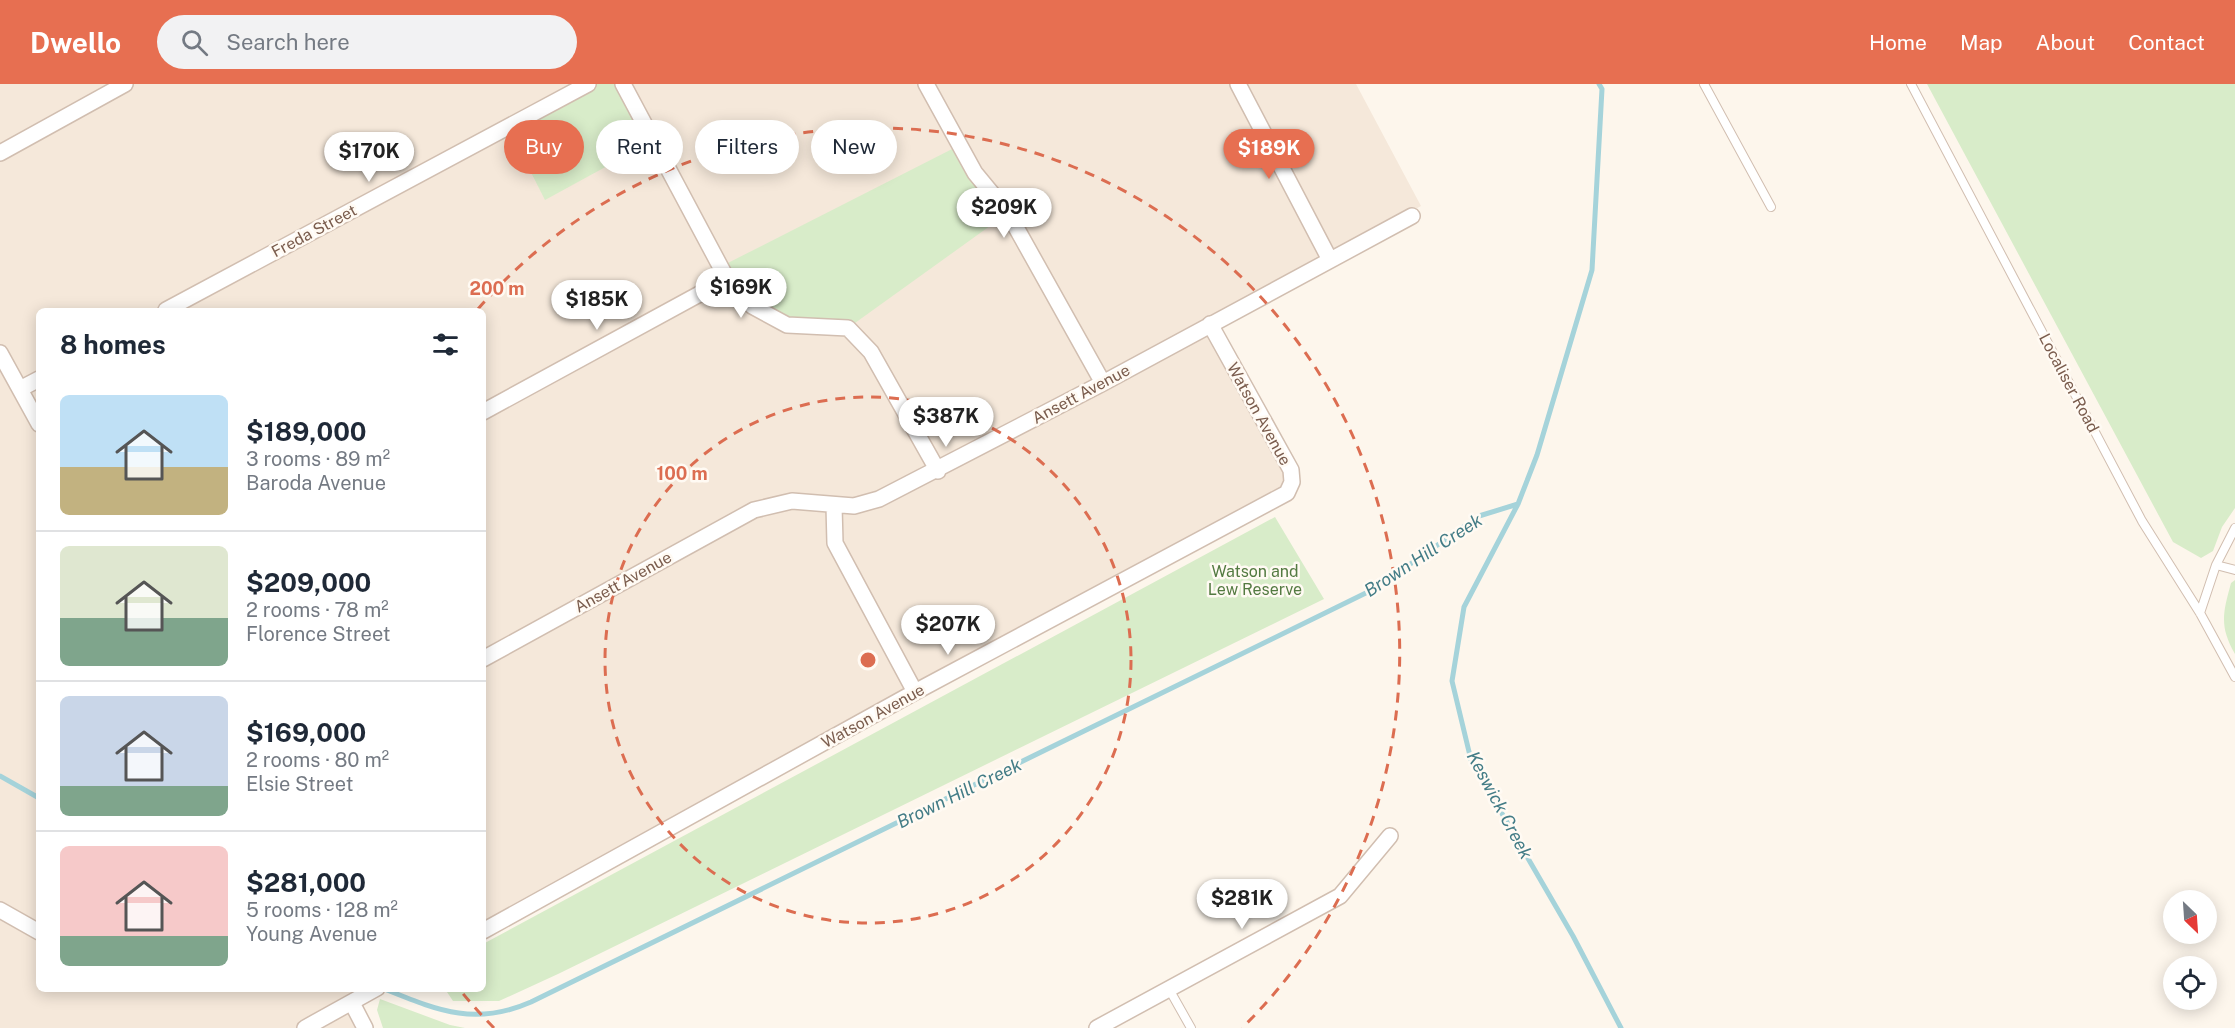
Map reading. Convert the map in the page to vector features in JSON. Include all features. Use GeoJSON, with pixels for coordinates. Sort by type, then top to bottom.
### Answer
{"type":"FeatureCollection","features":[{"type":"Feature","properties":{"kind":"street"},"geometry":{"type":"LineString","coordinates":[[0,153],[125,84]]}},
{"type":"Feature","properties":{"kind":"street","name":"Freda Street"},"geometry":{"type":"LineString","coordinates":[[170,308],[588,84]]}},
{"type":"Feature","properties":{"kind":"street"},"geometry":{"type":"LineString","coordinates":[[623,84],[727,279],[752,306],[787,325],[848,328],[871,352],[938,471]]}},
{"type":"Feature","properties":{"kind":"street"},"geometry":{"type":"LineString","coordinates":[[926,84],[975,173],[1008,213],[1103,383]]}},
{"type":"Feature","properties":{"kind":"street"},"geometry":{"type":"LineString","coordinates":[[1238,84],[1330,260]]}},
{"type":"Feature","properties":{"kind":"street","name":"Ansett Avenue"},"geometry":{"type":"LineString","coordinates":[[486,657],[754,510],[792,501],[854,506],[879,499],[938,471],[1412,216]]}},
{"type":"Feature","properties":{"kind":"street"},"geometry":{"type":"LineString","coordinates":[[486,410],[727,279]]}},
{"type":"Feature","properties":{"kind":"street","name":"Watson Avenue"},"geometry":{"type":"LineString","coordinates":[[486,929],[915,692],[1287,493],[1292,482],[1291,471],[1210,324]]}},
{"type":"Feature","properties":{"kind":"street"},"geometry":{"type":"LineString","coordinates":[[0,353],[36,418]]}},
{"type":"Feature","properties":{"kind":"street"},"geometry":{"type":"LineString","coordinates":[[20,389],[36,381]]}},
{"type":"Feature","properties":{"kind":"street"},"geometry":{"type":"LineString","coordinates":[[834,506],[835,543],[915,692]]}},
{"type":"Feature","properties":{"kind":"street"},"geometry":{"type":"LineString","coordinates":[[1097,1028],[1340,896],[1390,836]]}},
{"type":"Feature","properties":{"kind":"street"},"geometry":{"type":"LineString","coordinates":[[0,910],[36,930]]}},
{"type":"Feature","properties":{"kind":"street"},"geometry":{"type":"LineString","coordinates":[[305,1028],[365,996],[365,1028]]}},
{"type":"Feature","properties":{"kind":"lane"},"geometry":{"type":"LineString","coordinates":[[1704,84],[1771,207]]}},
{"type":"Feature","properties":{"kind":"lane","name":"Localiser Road"},"geometry":{"type":"LineString","coordinates":[[1911,84],[2142,521],[2200,613],[2235,677]]}},
{"type":"Feature","properties":{"kind":"lane"},"geometry":{"type":"LineString","coordinates":[[2200,613],[2216,565],[2235,528]]}},
{"type":"Feature","properties":{"kind":"lane"},"geometry":{"type":"LineString","coordinates":[[2216,565],[2235,570]]}},
{"type":"Feature","properties":{"kind":"lane"},"geometry":{"type":"LineString","coordinates":[[1169,989],[1191,1028]]}},
{"type":"Feature","properties":{"kind":"shaded area"},"geometry":{"type":"Polygon","coordinates":[[[0,84],[1356,84],[1421,206],[1209,319],[1297,481],[486,922],[486,308],[36,308],[36,992],[358,992],[347,998],[362,1028],[0,1028],[0,84]]]}},
{"type":"Feature","properties":{"kind":"green space"},"geometry":{"type":"Polygon","coordinates":[[[588,84],[623,84],[642,120],[596,120],[596,172],[545,200],[532,174],[584,174],[584,120],[521,120],[588,84]]]}},
{"type":"Feature","properties":{"kind":"green space"},"geometry":{"type":"Polygon","coordinates":[[[1927,84],[2235,84],[2235,508],[2222,527],[2213,551],[2201,558],[2173,542],[1927,84]]]}},
{"type":"Feature","properties":{"kind":"green space"},"geometry":{"type":"Polygon","coordinates":[[[960,145],[1008,213],[848,328],[816,326],[752,306],[720,267],[960,145]]]}},
{"type":"Feature","properties":{"kind":"green space","name":"Watson and Lew Reserve"},"geometry":{"type":"Polygon","coordinates":[[[1275,517],[1324,599],[558,974],[499,1001],[453,1001],[447,992],[486,992],[486,942],[1275,517]]]}},
{"type":"Feature","properties":{"kind":"green space"},"geometry":{"type":"Polygon","coordinates":[[[2235,580],[2235,654],[2226,635],[2224,619],[2231,583],[2235,580]]]}},
{"type":"Feature","properties":{"kind":"green space"},"geometry":{"type":"Polygon","coordinates":[[[380,999],[450,1025],[465,1028],[383,1028],[377,1010],[380,999]]]}},
{"type":"Feature","properties":{"kind":"waterway","name":"Keswick Creek"},"geometry":{"type":"LineString","coordinates":[[1599,84],[1602,89],[1592,270],[1537,455],[1518,504],[1464,607],[1452,681],[1471,760],[1573,936],[1621,1028]]}},
{"type":"Feature","properties":{"kind":"waterway","name":"Brown Hill Creek"},"geometry":{"type":"LineString","coordinates":[[392,992],[438,1009],[456,1013],[491,1013],[531,1002],[1376,588],[1479,516],[1518,504]]}},
{"type":"Feature","properties":{"kind":"waterway","name":"Brown Hill Creek"},"geometry":{"type":"LineString","coordinates":[[0,776],[36,796]]}}]}
